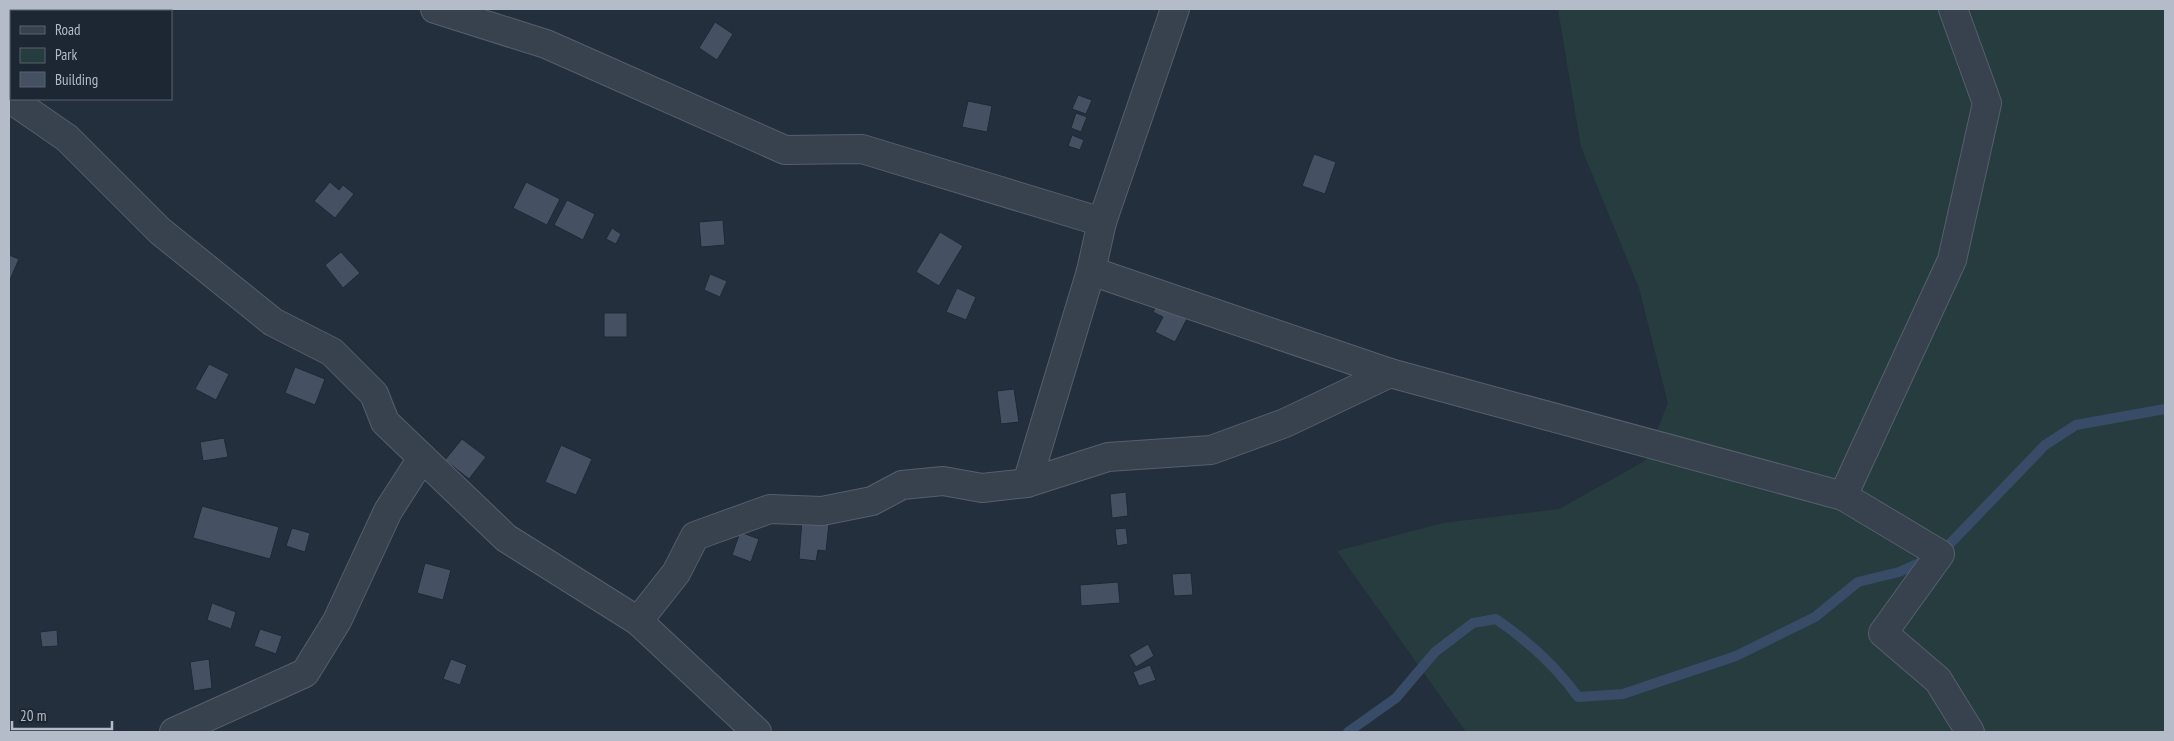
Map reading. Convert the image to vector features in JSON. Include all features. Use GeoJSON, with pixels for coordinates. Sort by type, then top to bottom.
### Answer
{"type":"FeatureCollection","features":[{"type":"Feature","properties":{"kind":"street"},"geometry":{"type":"LineString","coordinates":[[435,9],[546,44],[785,150],[862,149],[1102,222]]}},
{"type":"Feature","properties":{"kind":"street"},"geometry":{"type":"LineString","coordinates":[[1027,483],[1091,271],[1102,222],[1175,9]]}},
{"type":"Feature","properties":{"kind":"street"},"geometry":{"type":"LineString","coordinates":[[1843,496],[1948,269],[1954,251],[1987,103],[1953,9]]}},
{"type":"Feature","properties":{"kind":"street"},"geometry":{"type":"LineString","coordinates":[[12,100],[67,138],[160,231],[272,322],[332,352],[374,394],[385,422],[506,538],[638,621],[757,732]]}},
{"type":"Feature","properties":{"kind":"street"},"geometry":{"type":"LineString","coordinates":[[1091,271],[1390,373],[1843,496],[1940,554],[1883,632],[1938,680],[1970,732]]}},
{"type":"Feature","properties":{"kind":"street"},"geometry":{"type":"LineString","coordinates":[[638,621],[676,573],[695,536],[770,509],[822,511],[872,501],[902,485],[942,481],[982,488],[1027,483],[1108,457],[1211,450],[1285,423],[1390,373]]}},
{"type":"Feature","properties":{"kind":"street"},"geometry":{"type":"LineString","coordinates":[[174,732],[305,673],[337,621],[388,512],[422,458]]}},
{"type":"Feature","properties":{"kind":"green space"},"geometry":{"type":"Polygon","coordinates":[[[1558,9],[2165,9],[2165,732],[1466,732],[1337,551],[1443,523],[1559,509],[1645,461],[1668,403],[1639,288],[1581,147],[1558,9]]]}},
{"type":"Feature","properties":{"kind":"building"},"geometry":{"type":"Polygon","coordinates":[[[715,22],[733,34],[717,60],[699,48],[715,22]]]}},
{"type":"Feature","properties":{"kind":"building"},"geometry":{"type":"Polygon","coordinates":[[[1078,95],[1092,100],[1086,114],[1072,109],[1078,95]]]}},
{"type":"Feature","properties":{"kind":"building"},"geometry":{"type":"Polygon","coordinates":[[[968,101],[992,106],[987,132],[962,127],[968,101]]]}},
{"type":"Feature","properties":{"kind":"building"},"geometry":{"type":"Polygon","coordinates":[[[1076,113],[1087,117],[1081,132],[1071,128],[1076,113]]]}},
{"type":"Feature","properties":{"kind":"building"},"geometry":{"type":"Polygon","coordinates":[[[1072,135],[1084,140],[1080,150],[1068,146],[1072,135]]]}},
{"type":"Feature","properties":{"kind":"building"},"geometry":{"type":"Polygon","coordinates":[[[1314,154],[1336,162],[1325,194],[1302,186],[1314,154]]]}},
{"type":"Feature","properties":{"kind":"building"},"geometry":{"type":"Polygon","coordinates":[[[330,182],[339,190],[343,185],[354,194],[335,218],[314,201],[330,182]]]}},
{"type":"Feature","properties":{"kind":"building"},"geometry":{"type":"Polygon","coordinates":[[[526,182],[560,199],[547,225],[513,208],[526,182]]]}},
{"type":"Feature","properties":{"kind":"building"},"geometry":{"type":"Polygon","coordinates":[[[567,200],[595,214],[583,240],[554,225],[567,200]]]}},
{"type":"Feature","properties":{"kind":"building"},"geometry":{"type":"Polygon","coordinates":[[[723,220],[725,245],[701,247],[699,222],[723,220]]]}},
{"type":"Feature","properties":{"kind":"building"},"geometry":{"type":"Polygon","coordinates":[[[612,228],[621,234],[616,244],[606,239],[612,228]]]}},
{"type":"Feature","properties":{"kind":"building"},"geometry":{"type":"Polygon","coordinates":[[[940,232],[963,246],[939,286],[916,272],[940,232]]]}},
{"type":"Feature","properties":{"kind":"building"},"geometry":{"type":"Polygon","coordinates":[[[341,252],[360,273],[343,288],[325,265],[341,252]]]}},
{"type":"Feature","properties":{"kind":"building"},"geometry":{"type":"Polygon","coordinates":[[[9,255],[19,259],[9,282],[9,255]]]}},
{"type":"Feature","properties":{"kind":"building"},"geometry":{"type":"Polygon","coordinates":[[[710,274],[727,281],[720,297],[704,290],[710,274]]]}},
{"type":"Feature","properties":{"kind":"building"},"geometry":{"type":"Polygon","coordinates":[[[957,288],[976,297],[966,320],[946,312],[957,288]]]}},
{"type":"Feature","properties":{"kind":"building"},"geometry":{"type":"Polygon","coordinates":[[[1162,296],[1191,311],[1175,342],[1155,332],[1163,317],[1153,312],[1162,296]]]}},
{"type":"Feature","properties":{"kind":"building"},"geometry":{"type":"Polygon","coordinates":[[[604,313],[627,313],[627,337],[604,337],[604,313]]]}},
{"type":"Feature","properties":{"kind":"building"},"geometry":{"type":"Polygon","coordinates":[[[209,364],[229,374],[216,400],[195,389],[209,364]]]}},
{"type":"Feature","properties":{"kind":"building"},"geometry":{"type":"Polygon","coordinates":[[[295,367],[325,379],[315,405],[285,393],[295,367]]]}},
{"type":"Feature","properties":{"kind":"building"},"geometry":{"type":"Polygon","coordinates":[[[1014,389],[1019,422],[1001,424],[997,391],[1014,389]]]}},
{"type":"Feature","properties":{"kind":"building"},"geometry":{"type":"Polygon","coordinates":[[[224,438],[228,457],[203,461],[200,442],[224,438]]]}},
{"type":"Feature","properties":{"kind":"building"},"geometry":{"type":"Polygon","coordinates":[[[462,439],[486,457],[469,479],[445,460],[462,439]]]}},
{"type":"Feature","properties":{"kind":"building"},"geometry":{"type":"Polygon","coordinates":[[[561,445],[592,459],[576,495],[545,482],[561,445]]]}},
{"type":"Feature","properties":{"kind":"building"},"geometry":{"type":"Polygon","coordinates":[[[1126,492],[1128,516],[1112,518],[1110,494],[1126,492]]]}},
{"type":"Feature","properties":{"kind":"building"},"geometry":{"type":"Polygon","coordinates":[[[202,506],[279,527],[270,559],[193,538],[202,506]]]}},
{"type":"Feature","properties":{"kind":"building"},"geometry":{"type":"Polygon","coordinates":[[[802,520],[829,523],[826,551],[818,550],[816,561],[799,559],[802,520]]]}},
{"type":"Feature","properties":{"kind":"building"},"geometry":{"type":"Polygon","coordinates":[[[292,528],[310,533],[305,552],[286,546],[292,528]]]}},
{"type":"Feature","properties":{"kind":"building"},"geometry":{"type":"Polygon","coordinates":[[[1126,528],[1128,544],[1117,546],[1115,529],[1126,528]]]}},
{"type":"Feature","properties":{"kind":"building"},"geometry":{"type":"Polygon","coordinates":[[[740,532],[759,539],[751,562],[732,555],[740,532]]]}},
{"type":"Feature","properties":{"kind":"building"},"geometry":{"type":"Polygon","coordinates":[[[425,563],[451,570],[443,600],[417,593],[425,563]]]}},
{"type":"Feature","properties":{"kind":"building"},"geometry":{"type":"Polygon","coordinates":[[[1191,573],[1193,595],[1174,596],[1172,574],[1191,573]]]}},
{"type":"Feature","properties":{"kind":"building"},"geometry":{"type":"Polygon","coordinates":[[[1118,582],[1120,603],[1081,606],[1080,585],[1118,582]]]}},
{"type":"Feature","properties":{"kind":"building"},"geometry":{"type":"Polygon","coordinates":[[[212,603],[236,612],[231,629],[207,620],[212,603]]]}},
{"type":"Feature","properties":{"kind":"building"},"geometry":{"type":"Polygon","coordinates":[[[260,629],[282,636],[276,654],[254,646],[260,629]]]}},
{"type":"Feature","properties":{"kind":"building"},"geometry":{"type":"Polygon","coordinates":[[[57,630],[58,646],[42,647],[40,632],[57,630]]]}},
{"type":"Feature","properties":{"kind":"building"},"geometry":{"type":"Polygon","coordinates":[[[1148,644],[1154,656],[1136,667],[1129,655],[1148,644]]]}},
{"type":"Feature","properties":{"kind":"building"},"geometry":{"type":"Polygon","coordinates":[[[209,659],[212,688],[194,691],[190,662],[209,659]]]}},
{"type":"Feature","properties":{"kind":"building"},"geometry":{"type":"Polygon","coordinates":[[[451,659],[467,665],[460,685],[443,679],[451,659]]]}},
{"type":"Feature","properties":{"kind":"building"},"geometry":{"type":"Polygon","coordinates":[[[1150,665],[1156,680],[1139,686],[1133,672],[1150,665]]]}},
{"type":"Feature","properties":{"kind":"waterway"},"geometry":{"type":"LineString","coordinates":[[1941,553],[2045,445],[2076,425],[2165,409]]}},
{"type":"Feature","properties":{"kind":"waterway"},"geometry":{"type":"LineString","coordinates":[[1348,732],[1396,698],[1435,652],[1473,623],[1496,619],[1540,654],[1560,674],[1578,697],[1623,694],[1736,656],[1815,617],[1858,582],[1899,572],[1926,560]]}}]}
